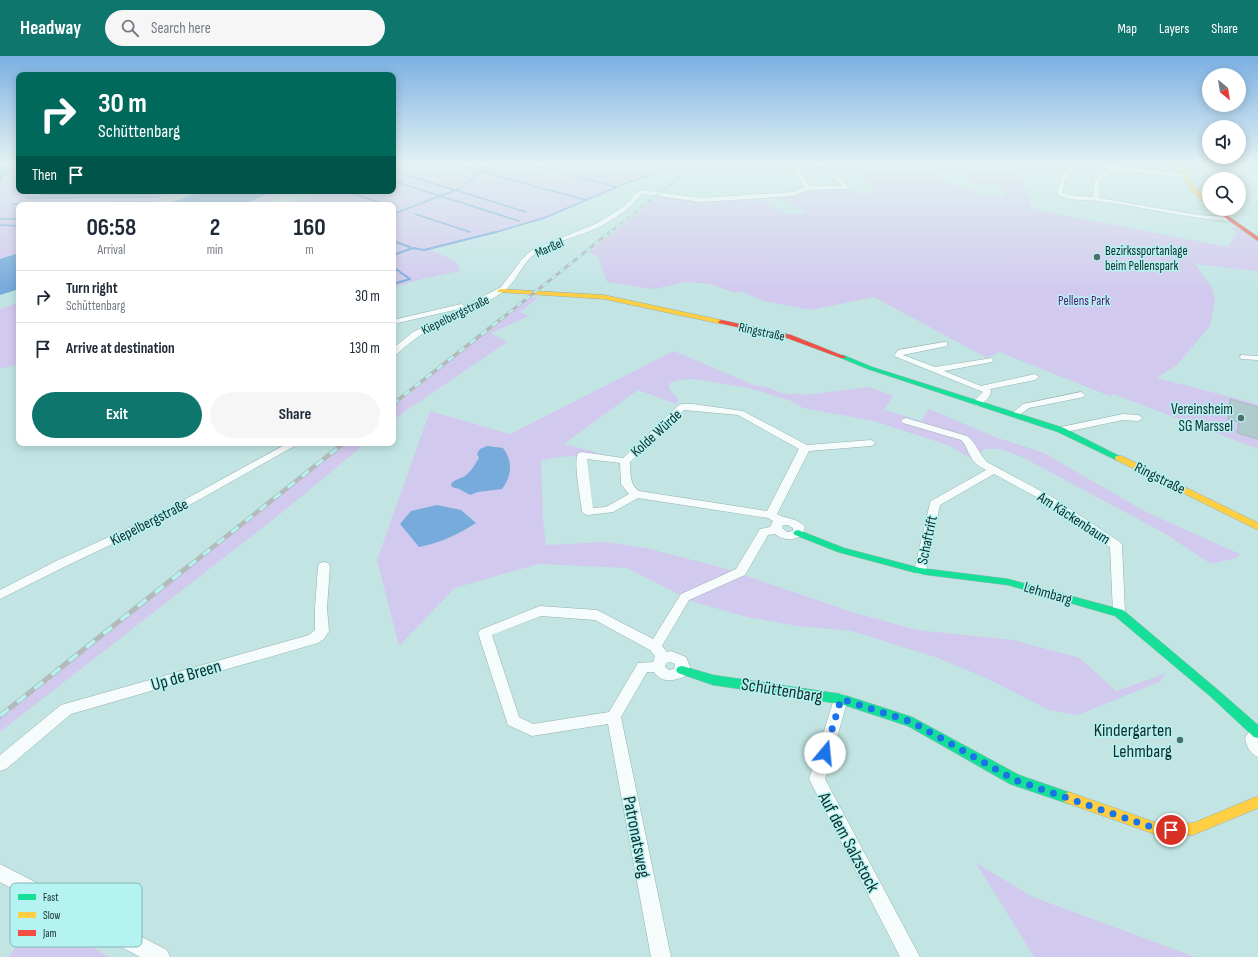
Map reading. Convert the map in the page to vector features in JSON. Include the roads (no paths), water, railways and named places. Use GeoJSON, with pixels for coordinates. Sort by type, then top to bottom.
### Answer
{"type":"FeatureCollection","features":[{"type":"Feature","properties":{"kind":"street","name":"Marßel"},"geometry":{"type":"LineString","coordinates":[[516,273],[527,258],[536,250],[607,221],[628,205]]}},
{"type":"Feature","properties":{"kind":"street"},"geometry":{"type":"LineString","coordinates":[[1131,205],[1199,217],[1228,219]]}},
{"type":"Feature","properties":{"kind":"street"},"geometry":{"type":"LineString","coordinates":[[1224,216],[1258,239]]}},
{"type":"Feature","properties":{"kind":"street","name":"Kiepelbergstraße"},"geometry":{"type":"LineString","coordinates":[[396,350],[419,331],[500,291],[516,273]]}},
{"type":"Feature","properties":{"kind":"street","name":"Ringstraße"},"geometry":{"type":"LineString","coordinates":[[500,291],[604,297],[789,336],[870,368],[1061,430],[1258,527]]}},
{"type":"Feature","properties":{"kind":"street"},"geometry":{"type":"LineString","coordinates":[[396,321],[474,304]]}},
{"type":"Feature","properties":{"kind":"street"},"geometry":{"type":"LineString","coordinates":[[944,344],[901,352],[898,356],[987,391],[987,394],[977,403]]}},
{"type":"Feature","properties":{"kind":"street"},"geometry":{"type":"LineString","coordinates":[[1244,357],[1258,358]]}},
{"type":"Feature","properties":{"kind":"street"},"geometry":{"type":"LineString","coordinates":[[935,370],[989,360]]}},
{"type":"Feature","properties":{"kind":"street"},"geometry":{"type":"LineString","coordinates":[[982,388],[1035,377]]}},
{"type":"Feature","properties":{"kind":"street"},"geometry":{"type":"LineString","coordinates":[[1015,415],[1026,406],[1081,395]]}},
{"type":"Feature","properties":{"kind":"street","name":"Kolde Würde"},"geometry":{"type":"LineString","coordinates":[[636,494],[626,485],[625,461],[682,408],[693,407],[740,413],[805,448]]}},
{"type":"Feature","properties":{"kind":"street","name":"Ringstraße"},"geometry":{"type":"LineString","coordinates":[[1061,430],[1123,417],[1138,418]]}},
{"type":"Feature","properties":{"kind":"street"},"geometry":{"type":"LineString","coordinates":[[906,421],[964,438],[972,446],[976,457],[993,470]]}},
{"type":"Feature","properties":{"kind":"street"},"geometry":{"type":"LineString","coordinates":[[771,515],[805,448],[871,443]]}},
{"type":"Feature","properties":{"kind":"street","name":"Kiepelbergstraße"},"geometry":{"type":"LineString","coordinates":[[0,595],[60,564],[159,518],[290,446]]}},
{"type":"Feature","properties":{"kind":"street"},"geometry":{"type":"LineString","coordinates":[[625,461],[582,455],[582,467],[588,512],[609,510],[636,494],[771,515],[779,526]]}},
{"type":"Feature","properties":{"kind":"street","name":"Schaftrift"},"geometry":{"type":"LineString","coordinates":[[920,571],[935,503],[993,470]]}},
{"type":"Feature","properties":{"kind":"street","name":"Am Käckenbaum"},"geometry":{"type":"LineString","coordinates":[[993,470],[1048,499],[1116,545],[1119,613]]}},
{"type":"Feature","properties":{"kind":"street"},"geometry":{"type":"LineString","coordinates":[[682,670],[676,675],[671,676],[662,673],[659,657],[685,597],[741,572],[759,538],[764,532],[791,522],[799,527],[798,533]]}},
{"type":"Feature","properties":{"kind":"street","name":"Lehmbarg"},"geometry":{"type":"LineString","coordinates":[[798,533],[841,550],[920,571],[1008,582],[1119,613],[1214,692],[1258,734],[1252,741],[1258,750]]}},
{"type":"Feature","properties":{"kind":"street","name":"Up de Breen"},"geometry":{"type":"LineString","coordinates":[[0,764],[66,709],[313,639],[319,635],[323,626],[321,608],[324,566]]}},
{"type":"Feature","properties":{"kind":"street"},"geometry":{"type":"LineString","coordinates":[[540,611],[597,615],[659,657],[643,667],[614,717],[532,730],[512,721],[485,632],[540,611]]}},
{"type":"Feature","properties":{"kind":"street","name":"Schüttenbarg"},"geometry":{"type":"LineString","coordinates":[[682,670],[713,680],[841,699],[912,722],[1015,780],[1160,830],[1193,830],[1258,802]]}},
{"type":"Feature","properties":{"kind":"street","name":"Auf dem Salzstock"},"geometry":{"type":"LineString","coordinates":[[841,699],[817,779],[910,957]]}},
{"type":"Feature","properties":{"kind":"street","name":"Patronatsweg"},"geometry":{"type":"LineString","coordinates":[[614,717],[661,957]]}},
{"type":"Feature","properties":{"kind":"street"},"geometry":{"type":"LineString","coordinates":[[0,873],[19,883]]}},
{"type":"Feature","properties":{"kind":"street"},"geometry":{"type":"LineString","coordinates":[[141,947],[160,957]]}},
{"type":"Feature","properties":{"kind":"water"},"geometry":{"type":"Polygon","coordinates":[[[16,254],[16,290],[0,295],[0,259],[16,254]]]}},
{"type":"Feature","properties":{"kind":"water"},"geometry":{"type":"Polygon","coordinates":[[[487,446],[503,448],[510,463],[508,479],[502,489],[478,492],[470,495],[452,487],[451,484],[453,482],[465,476],[473,468],[479,458],[477,454],[480,449],[487,446]]]}},
{"type":"Feature","properties":{"kind":"water"},"geometry":{"type":"Polygon","coordinates":[[[437,505],[461,510],[476,523],[448,538],[419,547],[400,524],[411,511],[437,505]]]}},
{"type":"Feature","properties":{"kind":"waterway"},"geometry":{"type":"LineString","coordinates":[[396,213],[416,205]]}},
{"type":"Feature","properties":{"kind":"waterway"},"geometry":{"type":"LineString","coordinates":[[469,205],[519,221]]}},
{"type":"Feature","properties":{"kind":"waterway"},"geometry":{"type":"LineString","coordinates":[[503,205],[526,212]]}},
{"type":"Feature","properties":{"kind":"waterway"},"geometry":{"type":"LineString","coordinates":[[493,233],[544,218],[575,205]]}},
{"type":"Feature","properties":{"kind":"waterway"},"geometry":{"type":"LineString","coordinates":[[415,214],[470,232]]}},
{"type":"Feature","properties":{"kind":"waterway"},"geometry":{"type":"LineString","coordinates":[[0,219],[16,219]]}},
{"type":"Feature","properties":{"kind":"waterway"},"geometry":{"type":"LineString","coordinates":[[0,225],[16,226]]}},
{"type":"Feature","properties":{"kind":"waterway"},"geometry":{"type":"LineString","coordinates":[[396,254],[413,248],[424,250],[496,232]]}},
{"type":"Feature","properties":{"kind":"waterway"},"geometry":{"type":"LineString","coordinates":[[396,242],[410,247]]}},
{"type":"Feature","properties":{"kind":"waterway"},"geometry":{"type":"LineString","coordinates":[[396,269],[410,279],[396,283]]}},
{"type":"Feature","properties":{"kind":"railway"},"geometry":{"type":"LineString","coordinates":[[609,233],[644,205]]}},
{"type":"Feature","properties":{"kind":"railway"},"geometry":{"type":"LineString","coordinates":[[500,320],[610,232]]}},
{"type":"Feature","properties":{"kind":"railway"},"geometry":{"type":"LineString","coordinates":[[396,402],[501,319]]}},
{"type":"Feature","properties":{"kind":"railway"},"geometry":{"type":"LineString","coordinates":[[189,566],[340,446]]}},
{"type":"Feature","properties":{"kind":"railway"},"geometry":{"type":"LineString","coordinates":[[0,716],[190,565]]}},
{"type":"Feature","properties":{"kind":"place","name":"Bezirkssportanlage beim Pellenspark"},"geometry":{"type":"Point","coordinates":[1097,257]}},
{"type":"Feature","properties":{"kind":"place","name":"Vereinsheim SG Marssel"},"geometry":{"type":"Point","coordinates":[1241,418]}},
{"type":"Feature","properties":{"kind":"place","name":"Kindergarten Lehmbarg"},"geometry":{"type":"Point","coordinates":[1180,740]}},
{"type":"Feature","properties":{"kind":"park label","name":"Pellens Park"},"geometry":{"type":"Point","coordinates":[1084,300]}}]}
